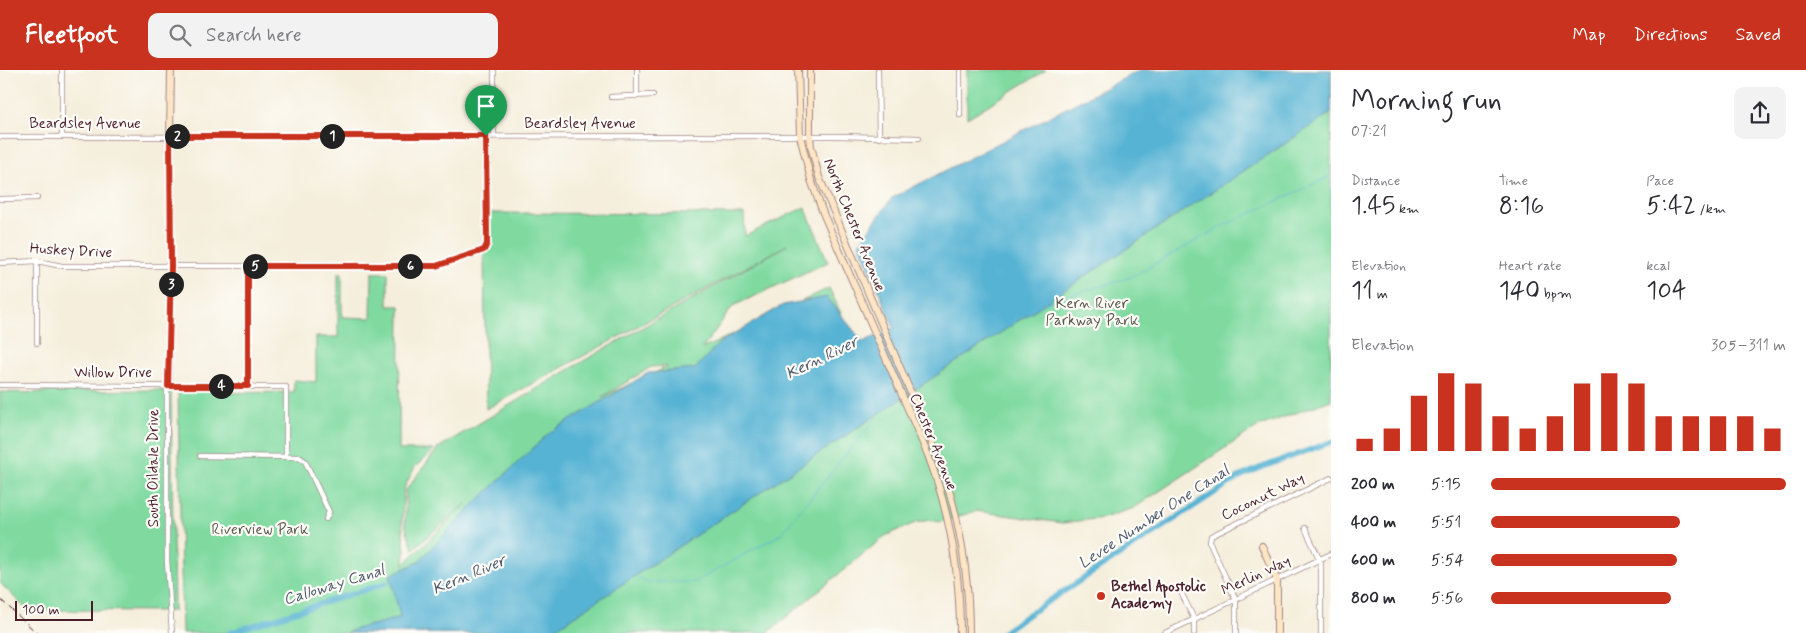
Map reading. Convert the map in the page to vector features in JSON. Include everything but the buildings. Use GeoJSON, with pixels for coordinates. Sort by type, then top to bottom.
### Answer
{"type":"FeatureCollection","features":[{"type":"Feature","properties":{"kind":"main road"},"geometry":{"type":"LineString","coordinates":[[170,70],[170,136]]}},
{"type":"Feature","properties":{"kind":"main road","name":"North Chester Avenue"},"geometry":{"type":"LineString","coordinates":[[798,70],[800,136],[814,188],[871,325]]}},
{"type":"Feature","properties":{"kind":"main road","name":"North Chester Avenue"},"geometry":{"type":"LineString","coordinates":[[810,70],[810,136],[819,177],[883,328]]}},
{"type":"Feature","properties":{"kind":"main road","name":"Chester Avenue"},"geometry":{"type":"LineString","coordinates":[[871,325],[937,479],[953,539],[960,602],[960,633]]}},
{"type":"Feature","properties":{"kind":"main road","name":"Chester Avenue"},"geometry":{"type":"LineString","coordinates":[[883,328],[946,476],[962,538],[968,594],[969,633]]}},
{"type":"Feature","properties":{"kind":"main road"},"geometry":{"type":"LineString","coordinates":[[1262,546],[1277,580],[1277,633]]}},
{"type":"Feature","properties":{"kind":"street"},"geometry":{"type":"LineString","coordinates":[[62,70],[62,137]]}},
{"type":"Feature","properties":{"kind":"street"},"geometry":{"type":"LineString","coordinates":[[494,70],[494,136]]}},
{"type":"Feature","properties":{"kind":"street"},"geometry":{"type":"LineString","coordinates":[[637,70],[637,96]]}},
{"type":"Feature","properties":{"kind":"street"},"geometry":{"type":"LineString","coordinates":[[878,70],[879,138]]}},
{"type":"Feature","properties":{"kind":"street"},"geometry":{"type":"LineString","coordinates":[[960,70],[960,115]]}},
{"type":"Feature","properties":{"kind":"street"},"geometry":{"type":"LineString","coordinates":[[610,96],[653,95]]}},
{"type":"Feature","properties":{"kind":"street","name":"South Oildale Drive"},"geometry":{"type":"LineString","coordinates":[[170,136],[171,266],[167,392],[167,560],[172,633]]}},
{"type":"Feature","properties":{"kind":"street","name":"Huskey Drive"},"geometry":{"type":"LineString","coordinates":[[0,263],[36,260],[62,266],[436,266],[484,250],[487,244],[486,136]]}},
{"type":"Feature","properties":{"kind":"street","name":"Beardsley Avenue"},"geometry":{"type":"LineString","coordinates":[[0,137],[810,136],[919,138]]}},
{"type":"Feature","properties":{"kind":"street"},"geometry":{"type":"LineString","coordinates":[[0,199],[37,198]]}},
{"type":"Feature","properties":{"kind":"street"},"geometry":{"type":"LineString","coordinates":[[36,260],[37,343]]}},
{"type":"Feature","properties":{"kind":"street"},"geometry":{"type":"LineString","coordinates":[[248,266],[248,386]]}},
{"type":"Feature","properties":{"kind":"street","name":"Willow Drive"},"geometry":{"type":"LineString","coordinates":[[0,385],[286,387],[286,457]]}},
{"type":"Feature","properties":{"kind":"street"},"geometry":{"type":"LineString","coordinates":[[200,456],[299,457],[305,461],[329,512],[326,519]]}},
{"type":"Feature","properties":{"kind":"street","name":"Coconut Way"},"geometry":{"type":"LineString","coordinates":[[1236,600],[1210,542],[1211,536],[1331,478]]}},
{"type":"Feature","properties":{"kind":"street"},"geometry":{"type":"LineString","coordinates":[[1305,528],[1321,563],[1321,633]]}},
{"type":"Feature","properties":{"kind":"street","name":"Merlin Way"},"geometry":{"type":"LineString","coordinates":[[1165,633],[1331,554]]}},
{"type":"Feature","properties":{"kind":"street"},"geometry":{"type":"LineString","coordinates":[[1178,586],[1194,619],[1194,633]]}},
{"type":"Feature","properties":{"kind":"street"},"geometry":{"type":"LineString","coordinates":[[1236,600],[1236,633]]}},
{"type":"Feature","properties":{"kind":"green space"},"geometry":{"type":"Polygon","coordinates":[[[967,70],[1046,70],[967,118],[967,70]]]}},
{"type":"Feature","properties":{"kind":"green space","name":"Kern River Parkway Park"},"geometry":{"type":"Polygon","coordinates":[[[1331,70],[1331,400],[1257,427],[1134,508],[1103,518],[1062,523],[976,511],[940,522],[929,520],[915,523],[885,536],[767,633],[182,633],[178,390],[218,390],[218,393],[294,392],[294,380],[316,382],[316,337],[338,337],[338,273],[342,273],[342,317],[371,318],[372,273],[388,273],[388,306],[400,306],[399,450],[434,450],[415,467],[404,488],[402,521],[405,551],[404,564],[467,503],[413,549],[405,525],[406,490],[438,448],[585,360],[787,245],[486,409],[484,250],[487,213],[744,214],[745,236],[805,207],[828,262],[733,306],[702,349],[829,288],[858,349],[1331,70]],[[651,367],[602,397],[667,367],[651,367]]]}},
{"type":"Feature","properties":{"kind":"green space"},"geometry":{"type":"Polygon","coordinates":[[[171,390],[174,611],[27,610],[0,583],[0,392],[171,390]]]}},
{"type":"Feature","properties":{"kind":"water","name":"Kern River"},"geometry":{"type":"Polygon","coordinates":[[[1140,70],[1331,70],[1331,113],[549,633],[346,633],[400,617],[390,575],[418,562],[476,502],[549,433],[648,373],[695,369],[719,343],[783,305],[827,297],[863,342],[894,328],[859,243],[892,198],[1140,70]]]}},
{"type":"Feature","properties":{"kind":"waterway"},"geometry":{"type":"LineString","coordinates":[[1045,303],[1131,277],[1221,227],[1331,176]]}},
{"type":"Feature","properties":{"kind":"waterway"},"geometry":{"type":"LineString","coordinates":[[635,576],[648,582],[695,582],[781,534],[880,413]]}},
{"type":"Feature","properties":{"kind":"waterway","name":"Levee Number One Canal"},"geometry":{"type":"LineString","coordinates":[[1002,633],[1239,477],[1331,442]]}},
{"type":"Feature","properties":{"kind":"waterway","name":"Calloway Canal"},"geometry":{"type":"LineString","coordinates":[[386,583],[394,581]]}},
{"type":"Feature","properties":{"kind":"waterway","name":"Calloway Canal"},"geometry":{"type":"LineString","coordinates":[[229,633],[386,583]]}},
{"type":"Feature","properties":{"kind":"railway"},"geometry":{"type":"LineString","coordinates":[[0,599],[37,633]]}},
{"type":"Feature","properties":{"kind":"place","name":"Bethel Apostolic Academy"},"geometry":{"type":"Point","coordinates":[1101,596]}},
{"type":"Feature","properties":{"kind":"route"},"geometry":{"type":"LineString","coordinates":[[170,136],[486,136],[487,244],[484,250],[436,266],[248,266],[248,386],[168,386],[170,382],[171,266],[170,136]]}},
{"type":"Feature","properties":{"kind":"park label","name":"Riverview Park"},"geometry":{"type":"Point","coordinates":[260,530]}}]}
